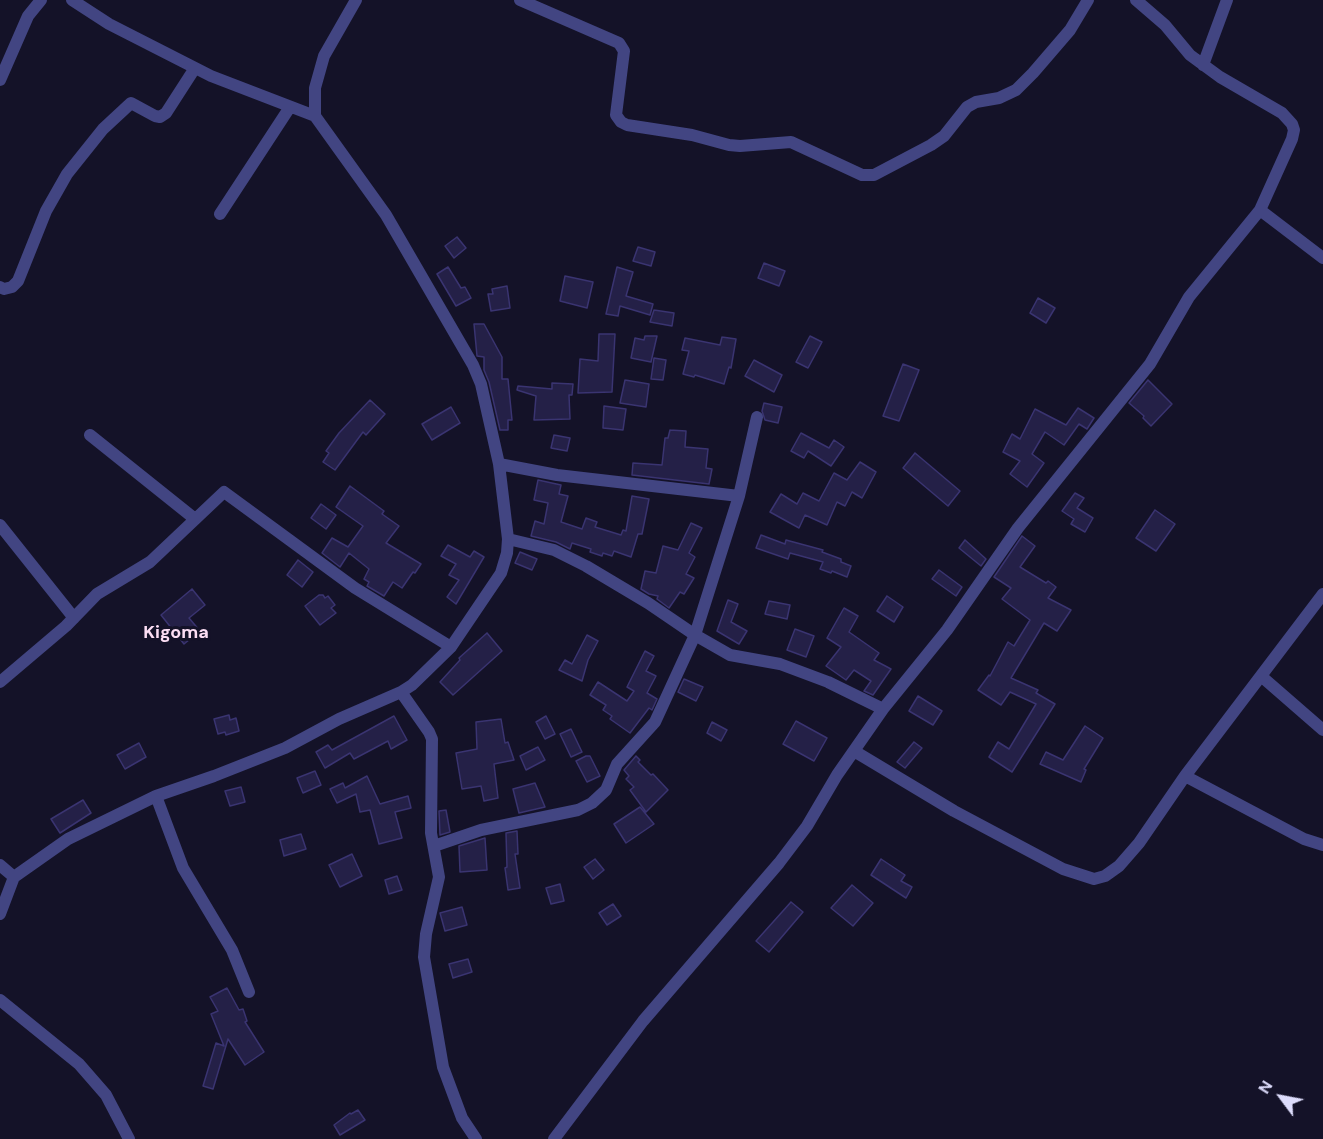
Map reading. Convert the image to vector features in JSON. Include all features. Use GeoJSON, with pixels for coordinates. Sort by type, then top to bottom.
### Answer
{"type":"FeatureCollection","features":[{"type":"Feature","properties":{"kind":"street"},"geometry":{"type":"LineString","coordinates":[[0,80],[28,16],[41,0]]}},
{"type":"Feature","properties":{"kind":"street"},"geometry":{"type":"LineString","coordinates":[[0,914],[14,877],[68,838],[156,796],[214,776],[285,747],[339,719],[401,693],[422,677],[451,647],[501,573],[507,553],[508,539],[499,464],[481,384],[473,365],[386,215],[315,117],[195,68],[109,24],[72,0]]}},
{"type":"Feature","properties":{"kind":"street"},"geometry":{"type":"LineString","coordinates":[[315,117],[315,88],[324,56],[356,0]]}},
{"type":"Feature","properties":{"kind":"street"},"geometry":{"type":"LineString","coordinates":[[520,0],[619,43],[624,51],[616,115],[621,122],[627,125],[706,138],[729,145],[791,142],[862,175],[874,175],[931,145],[944,136],[967,107],[976,102],[999,98],[1016,90],[1070,30],[1088,0]]}},
{"type":"Feature","properties":{"kind":"street"},"geometry":{"type":"LineString","coordinates":[[554,1139],[643,1021],[807,826],[883,709],[947,630],[1018,528],[1149,364],[1189,297],[1260,210],[1292,139],[1294,130],[1292,124],[1288,118],[1273,107],[1220,77],[1190,55],[1165,25],[1136,0]]}},
{"type":"Feature","properties":{"kind":"street"},"geometry":{"type":"LineString","coordinates":[[1203,65],[1227,0]]}},
{"type":"Feature","properties":{"kind":"street"},"geometry":{"type":"LineString","coordinates":[[0,287],[12,288],[18,281],[51,201],[67,174],[103,129],[131,103],[160,117],[166,113],[195,68]]}},
{"type":"Feature","properties":{"kind":"street"},"geometry":{"type":"LineString","coordinates":[[220,214],[290,107]]}},
{"type":"Feature","properties":{"kind":"street"},"geometry":{"type":"LineString","coordinates":[[1260,210],[1323,258]]}},
{"type":"Feature","properties":{"kind":"street"},"geometry":{"type":"LineString","coordinates":[[434,846],[481,830],[578,810],[592,803],[606,790],[617,764],[655,722],[695,635],[739,496],[757,417]]}},
{"type":"Feature","properties":{"kind":"street"},"geometry":{"type":"LineString","coordinates":[[90,435],[195,519]]}},
{"type":"Feature","properties":{"kind":"street"},"geometry":{"type":"LineString","coordinates":[[499,464],[558,475],[739,496]]}},
{"type":"Feature","properties":{"kind":"street"},"geometry":{"type":"LineString","coordinates":[[0,682],[74,618],[97,594],[150,562],[221,494],[227,493],[355,588],[451,647]]}},
{"type":"Feature","properties":{"kind":"street"},"geometry":{"type":"LineString","coordinates":[[0,525],[74,618]]}},
{"type":"Feature","properties":{"kind":"street"},"geometry":{"type":"LineString","coordinates":[[508,539],[554,550],[586,566],[648,603],[695,635],[730,654],[780,664],[828,682],[883,709]]}},
{"type":"Feature","properties":{"kind":"street"},"geometry":{"type":"LineString","coordinates":[[854,751],[954,812],[1063,869],[1094,879],[1105,876],[1119,866],[1139,843],[1185,776],[1323,594]]}},
{"type":"Feature","properties":{"kind":"street"},"geometry":{"type":"LineString","coordinates":[[1261,676],[1323,730]]}},
{"type":"Feature","properties":{"kind":"street"},"geometry":{"type":"LineString","coordinates":[[401,693],[429,732],[432,740],[431,833],[439,877],[426,934],[424,957],[443,1067],[462,1118],[476,1139]]}},
{"type":"Feature","properties":{"kind":"street"},"geometry":{"type":"LineString","coordinates":[[1185,776],[1304,839],[1323,844]]}},
{"type":"Feature","properties":{"kind":"street"},"geometry":{"type":"LineString","coordinates":[[156,796],[183,868],[232,950],[249,992]]}},
{"type":"Feature","properties":{"kind":"street"},"geometry":{"type":"LineString","coordinates":[[0,865],[14,877]]}},
{"type":"Feature","properties":{"kind":"street"},"geometry":{"type":"LineString","coordinates":[[0,1000],[79,1064],[106,1095],[129,1139]]}},
{"type":"Feature","properties":{"kind":"building"},"geometry":{"type":"Polygon","coordinates":[[[457,237],[466,248],[454,258],[445,246],[457,237]]]}},
{"type":"Feature","properties":{"kind":"building"},"geometry":{"type":"Polygon","coordinates":[[[638,247],[655,252],[651,266],[633,261],[638,247]]]}},
{"type":"Feature","properties":{"kind":"building"},"geometry":{"type":"Polygon","coordinates":[[[764,263],[785,271],[779,286],[758,278],[764,263]]]}},
{"type":"Feature","properties":{"kind":"building"},"geometry":{"type":"Polygon","coordinates":[[[448,267],[461,288],[465,287],[471,298],[456,306],[437,274],[448,267]]]}},
{"type":"Feature","properties":{"kind":"building"},"geometry":{"type":"Polygon","coordinates":[[[617,267],[633,272],[626,296],[653,304],[650,315],[620,306],[618,316],[606,314],[617,267]]]}},
{"type":"Feature","properties":{"kind":"building"},"geometry":{"type":"Polygon","coordinates":[[[565,276],[593,282],[587,308],[560,301],[565,276]]]}},
{"type":"Feature","properties":{"kind":"building"},"geometry":{"type":"Polygon","coordinates":[[[507,286],[510,308],[491,311],[488,294],[493,294],[492,289],[507,286]]]}},
{"type":"Feature","properties":{"kind":"building"},"geometry":{"type":"Polygon","coordinates":[[[1038,298],[1055,308],[1046,323],[1030,313],[1038,298]]]}},
{"type":"Feature","properties":{"kind":"building"},"geometry":{"type":"Polygon","coordinates":[[[654,310],[674,313],[672,326],[650,322],[654,310]]]}},
{"type":"Feature","properties":{"kind":"building"},"geometry":{"type":"Polygon","coordinates":[[[474,324],[484,324],[502,357],[502,379],[508,379],[512,420],[508,420],[508,430],[500,430],[484,370],[484,357],[477,356],[474,324]]]}},
{"type":"Feature","properties":{"kind":"building"},"geometry":{"type":"Polygon","coordinates":[[[599,334],[615,334],[612,392],[578,393],[580,359],[598,361],[599,334]]]}},
{"type":"Feature","properties":{"kind":"building"},"geometry":{"type":"Polygon","coordinates":[[[645,336],[657,336],[651,362],[631,358],[635,338],[644,340],[645,336]]]}},
{"type":"Feature","properties":{"kind":"building"},"geometry":{"type":"Polygon","coordinates":[[[810,336],[822,342],[808,368],[796,362],[810,336]]]}},
{"type":"Feature","properties":{"kind":"building"},"geometry":{"type":"Polygon","coordinates":[[[722,337],[736,339],[731,368],[729,367],[724,384],[695,375],[694,377],[683,374],[689,351],[682,350],[685,338],[720,345],[722,337]]]}},
{"type":"Feature","properties":{"kind":"building"},"geometry":{"type":"Polygon","coordinates":[[[654,358],[666,360],[663,380],[651,379],[654,358]]]}},
{"type":"Feature","properties":{"kind":"building"},"geometry":{"type":"Polygon","coordinates":[[[754,360],[782,375],[774,392],[745,376],[754,360]]]}},
{"type":"Feature","properties":{"kind":"building"},"geometry":{"type":"Polygon","coordinates":[[[903,364],[919,370],[899,421],[883,416],[903,364]]]}},
{"type":"Feature","properties":{"kind":"building"},"geometry":{"type":"Polygon","coordinates":[[[625,380],[649,384],[646,407],[620,403],[625,380]]]}},
{"type":"Feature","properties":{"kind":"building"},"geometry":{"type":"Polygon","coordinates":[[[1148,380],[1172,404],[1151,426],[1143,418],[1144,416],[1129,403],[1148,380]]]}},
{"type":"Feature","properties":{"kind":"building"},"geometry":{"type":"Polygon","coordinates":[[[552,383],[573,384],[572,395],[569,395],[570,419],[534,420],[536,396],[517,390],[518,386],[552,389],[552,383]]]}},
{"type":"Feature","properties":{"kind":"building"},"geometry":{"type":"Polygon","coordinates":[[[370,400],[385,414],[366,435],[363,432],[335,470],[323,462],[329,453],[326,451],[339,433],[370,400]]]}},
{"type":"Feature","properties":{"kind":"building"},"geometry":{"type":"Polygon","coordinates":[[[764,403],[782,407],[778,423],[765,420],[762,411],[764,403]]]}},
{"type":"Feature","properties":{"kind":"building"},"geometry":{"type":"Polygon","coordinates":[[[604,406],[626,409],[623,430],[603,428],[604,406]]]}},
{"type":"Feature","properties":{"kind":"building"},"geometry":{"type":"Polygon","coordinates":[[[451,407],[460,423],[432,440],[422,424],[451,407]]]}},
{"type":"Feature","properties":{"kind":"building"},"geometry":{"type":"Polygon","coordinates":[[[1078,408],[1094,418],[1087,429],[1079,424],[1064,445],[1045,432],[1032,454],[1044,463],[1027,487],[1010,474],[1020,461],[1003,452],[1012,434],[1020,439],[1035,409],[1066,425],[1078,408]]]}},
{"type":"Feature","properties":{"kind":"building"},"geometry":{"type":"Polygon","coordinates":[[[670,430],[686,431],[685,447],[708,449],[706,468],[712,469],[709,484],[632,475],[633,463],[662,465],[665,438],[668,438],[670,430]]]}},
{"type":"Feature","properties":{"kind":"building"},"geometry":{"type":"Polygon","coordinates":[[[801,433],[829,448],[834,440],[844,447],[831,466],[808,451],[804,458],[791,451],[801,433]]]}},
{"type":"Feature","properties":{"kind":"building"},"geometry":{"type":"Polygon","coordinates":[[[554,435],[570,438],[567,451],[551,448],[554,435]]]}},
{"type":"Feature","properties":{"kind":"building"},"geometry":{"type":"Polygon","coordinates":[[[915,453],[960,491],[948,506],[903,468],[915,453]]]}},
{"type":"Feature","properties":{"kind":"building"},"geometry":{"type":"Polygon","coordinates":[[[860,462],[876,472],[862,498],[852,492],[845,506],[837,502],[827,525],[805,515],[799,528],[770,512],[781,494],[797,504],[803,493],[819,501],[834,473],[847,480],[860,462]]]}},
{"type":"Feature","properties":{"kind":"building"},"geometry":{"type":"Polygon","coordinates":[[[538,480],[561,485],[559,494],[568,496],[561,522],[582,529],[586,518],[597,522],[595,527],[621,535],[623,530],[626,531],[632,496],[649,499],[642,534],[638,534],[631,557],[614,551],[612,556],[603,553],[602,556],[590,552],[591,549],[572,543],[570,549],[556,542],[531,536],[535,521],[544,524],[548,503],[534,500],[538,480]]]}},
{"type":"Feature","properties":{"kind":"building"},"geometry":{"type":"Polygon","coordinates":[[[350,486],[384,511],[382,514],[399,526],[386,543],[421,564],[402,588],[393,582],[384,596],[367,586],[369,582],[364,579],[369,569],[349,553],[340,567],[322,553],[332,538],[348,547],[363,526],[336,507],[350,486]]]}},
{"type":"Feature","properties":{"kind":"building"},"geometry":{"type":"Polygon","coordinates":[[[1075,493],[1084,498],[1077,508],[1093,518],[1085,532],[1071,524],[1074,519],[1062,511],[1075,493]]]}},
{"type":"Feature","properties":{"kind":"building"},"geometry":{"type":"Polygon","coordinates":[[[321,504],[336,515],[326,529],[311,518],[321,504]]]}},
{"type":"Feature","properties":{"kind":"building"},"geometry":{"type":"Polygon","coordinates":[[[1155,510],[1175,524],[1156,551],[1136,538],[1155,510]]]}},
{"type":"Feature","properties":{"kind":"building"},"geometry":{"type":"Polygon","coordinates":[[[691,523],[702,528],[689,553],[695,557],[686,574],[694,578],[684,594],[680,592],[669,608],[657,599],[658,596],[641,589],[645,571],[656,573],[663,546],[678,550],[691,523]]]}},
{"type":"Feature","properties":{"kind":"building"},"geometry":{"type":"Polygon","coordinates":[[[761,535],[785,544],[786,540],[823,550],[822,552],[841,559],[841,562],[851,566],[847,577],[820,569],[823,562],[790,553],[788,559],[756,548],[761,535]]]}},
{"type":"Feature","properties":{"kind":"building"},"geometry":{"type":"Polygon","coordinates":[[[1022,536],[1035,546],[1020,567],[1056,587],[1048,598],[1071,610],[1057,631],[1044,623],[1011,678],[1038,690],[1036,693],[1055,704],[1012,772],[989,757],[998,742],[1009,749],[1036,704],[1010,692],[1001,705],[978,690],[990,676],[1008,642],[1014,646],[1030,620],[1002,599],[1011,588],[994,577],[1022,536]]]}},
{"type":"Feature","properties":{"kind":"building"},"geometry":{"type":"Polygon","coordinates":[[[965,540],[986,559],[981,566],[959,548],[965,540]]]}},
{"type":"Feature","properties":{"kind":"building"},"geometry":{"type":"Polygon","coordinates":[[[448,545],[470,557],[474,551],[484,557],[456,604],[447,597],[459,580],[449,575],[456,564],[441,556],[448,545]]]}},
{"type":"Feature","properties":{"kind":"building"},"geometry":{"type":"Polygon","coordinates":[[[520,552],[537,559],[532,570],[515,563],[520,552]]]}},
{"type":"Feature","properties":{"kind":"building"},"geometry":{"type":"Polygon","coordinates":[[[298,560],[313,572],[302,587],[287,575],[298,560]]]}},
{"type":"Feature","properties":{"kind":"building"},"geometry":{"type":"Polygon","coordinates":[[[939,570],[962,587],[956,596],[932,579],[939,570]]]}},
{"type":"Feature","properties":{"kind":"building"},"geometry":{"type":"Polygon","coordinates":[[[192,589],[205,605],[189,618],[200,631],[184,644],[161,615],[192,589]]]}},
{"type":"Feature","properties":{"kind":"building"},"geometry":{"type":"Polygon","coordinates":[[[319,595],[325,598],[328,596],[335,605],[331,608],[336,613],[320,625],[305,606],[319,595]]]}},
{"type":"Feature","properties":{"kind":"building"},"geometry":{"type":"Polygon","coordinates":[[[887,596],[903,607],[894,622],[877,611],[887,596]]]}},
{"type":"Feature","properties":{"kind":"building"},"geometry":{"type":"Polygon","coordinates":[[[728,600],[738,604],[731,622],[747,631],[739,644],[717,631],[728,600]]]}},
{"type":"Feature","properties":{"kind":"building"},"geometry":{"type":"Polygon","coordinates":[[[769,601],[790,605],[787,619],[765,614],[769,601]]]}},
{"type":"Feature","properties":{"kind":"building"},"geometry":{"type":"Polygon","coordinates":[[[844,608],[858,616],[849,632],[879,653],[874,660],[891,669],[873,695],[864,691],[871,681],[854,670],[846,680],[826,666],[841,647],[827,638],[844,608]]]}},
{"type":"Feature","properties":{"kind":"building"},"geometry":{"type":"Polygon","coordinates":[[[795,629],[814,636],[806,657],[787,650],[795,629]]]}},
{"type":"Feature","properties":{"kind":"building"},"geometry":{"type":"Polygon","coordinates":[[[487,633],[502,651],[453,695],[440,682],[460,660],[459,658],[487,633]]]}},
{"type":"Feature","properties":{"kind":"building"},"geometry":{"type":"Polygon","coordinates":[[[587,635],[598,641],[588,660],[582,681],[559,670],[565,660],[572,664],[587,635]]]}},
{"type":"Feature","properties":{"kind":"building"},"geometry":{"type":"Polygon","coordinates":[[[645,651],[654,656],[646,671],[656,676],[647,693],[657,699],[652,710],[649,708],[630,733],[610,719],[612,716],[603,710],[606,705],[590,695],[598,682],[627,701],[634,691],[627,687],[645,651]]]}},
{"type":"Feature","properties":{"kind":"building"},"geometry":{"type":"Polygon","coordinates":[[[684,679],[703,687],[696,701],[678,692],[684,679]]]}},
{"type":"Feature","properties":{"kind":"building"},"geometry":{"type":"Polygon","coordinates":[[[918,696],[942,711],[933,725],[909,711],[918,696]]]}},
{"type":"Feature","properties":{"kind":"building"},"geometry":{"type":"Polygon","coordinates":[[[229,715],[230,720],[236,718],[239,731],[226,735],[225,732],[218,734],[214,719],[229,715]]]}},
{"type":"Feature","properties":{"kind":"building"},"geometry":{"type":"Polygon","coordinates":[[[394,716],[407,740],[391,749],[388,741],[354,759],[350,753],[325,768],[316,752],[328,745],[332,750],[394,716]]]}},
{"type":"Feature","properties":{"kind":"building"},"geometry":{"type":"Polygon","coordinates":[[[546,716],[555,734],[545,739],[536,722],[546,716]]]}},
{"type":"Feature","properties":{"kind":"building"},"geometry":{"type":"Polygon","coordinates":[[[501,719],[505,743],[508,742],[514,760],[494,764],[498,798],[484,801],[481,786],[462,789],[456,753],[477,749],[476,722],[501,719]]]}},
{"type":"Feature","properties":{"kind":"building"},"geometry":{"type":"Polygon","coordinates":[[[796,721],[827,738],[814,761],[783,744],[796,721]]]}},
{"type":"Feature","properties":{"kind":"building"},"geometry":{"type":"Polygon","coordinates":[[[712,722],[727,730],[721,741],[707,733],[712,722]]]}},
{"type":"Feature","properties":{"kind":"building"},"geometry":{"type":"Polygon","coordinates":[[[1085,726],[1103,738],[1084,769],[1086,770],[1081,782],[1040,764],[1046,752],[1063,760],[1085,726]]]}},
{"type":"Feature","properties":{"kind":"building"},"geometry":{"type":"Polygon","coordinates":[[[571,729],[582,752],[571,757],[560,734],[571,729]]]}},
{"type":"Feature","properties":{"kind":"building"},"geometry":{"type":"Polygon","coordinates":[[[914,742],[922,748],[905,768],[897,762],[914,742]]]}},
{"type":"Feature","properties":{"kind":"building"},"geometry":{"type":"Polygon","coordinates":[[[139,743],[146,757],[125,769],[117,755],[139,743]]]}},
{"type":"Feature","properties":{"kind":"building"},"geometry":{"type":"Polygon","coordinates":[[[538,747],[545,760],[526,770],[520,756],[538,747]]]}},
{"type":"Feature","properties":{"kind":"building"},"geometry":{"type":"Polygon","coordinates":[[[590,756],[600,776],[587,782],[576,761],[590,756]]]}},
{"type":"Feature","properties":{"kind":"building"},"geometry":{"type":"Polygon","coordinates":[[[636,756],[640,760],[638,762],[668,790],[646,812],[630,790],[634,787],[626,779],[629,776],[624,770],[636,756]]]}},
{"type":"Feature","properties":{"kind":"building"},"geometry":{"type":"Polygon","coordinates":[[[315,771],[321,785],[303,793],[297,778],[315,771]]]}},
{"type":"Feature","properties":{"kind":"building"},"geometry":{"type":"Polygon","coordinates":[[[367,776],[380,804],[408,796],[411,808],[395,812],[402,838],[379,844],[370,810],[360,812],[356,794],[337,803],[330,789],[343,783],[345,788],[367,776]]]}},
{"type":"Feature","properties":{"kind":"building"},"geometry":{"type":"Polygon","coordinates":[[[535,783],[545,807],[519,813],[513,789],[535,783]]]}},
{"type":"Feature","properties":{"kind":"building"},"geometry":{"type":"Polygon","coordinates":[[[241,787],[245,802],[230,806],[225,791],[241,787]]]}},
{"type":"Feature","properties":{"kind":"building"},"geometry":{"type":"Polygon","coordinates":[[[83,800],[91,813],[60,833],[51,819],[83,800]]]}},
{"type":"Feature","properties":{"kind":"building"},"geometry":{"type":"Polygon","coordinates":[[[640,807],[654,824],[626,843],[614,824],[640,807]]]}},
{"type":"Feature","properties":{"kind":"building"},"geometry":{"type":"Polygon","coordinates":[[[446,810],[450,832],[440,835],[439,811],[446,810]]]}},
{"type":"Feature","properties":{"kind":"building"},"geometry":{"type":"Polygon","coordinates":[[[517,831],[518,854],[515,854],[520,888],[508,890],[505,868],[507,867],[506,833],[517,831]]]}},
{"type":"Feature","properties":{"kind":"building"},"geometry":{"type":"Polygon","coordinates":[[[301,834],[306,849],[284,856],[280,840],[301,834]]]}},
{"type":"Feature","properties":{"kind":"building"},"geometry":{"type":"Polygon","coordinates":[[[485,838],[487,870],[460,872],[459,846],[485,838]]]}},
{"type":"Feature","properties":{"kind":"building"},"geometry":{"type":"Polygon","coordinates":[[[352,854],[362,876],[340,887],[329,865],[352,854]]]}},
{"type":"Feature","properties":{"kind":"building"},"geometry":{"type":"Polygon","coordinates":[[[595,859],[604,870],[593,879],[584,867],[595,859]]]}},
{"type":"Feature","properties":{"kind":"building"},"geometry":{"type":"Polygon","coordinates":[[[881,859],[905,875],[901,881],[912,887],[906,898],[871,875],[881,859]]]}},
{"type":"Feature","properties":{"kind":"building"},"geometry":{"type":"Polygon","coordinates":[[[397,876],[402,890],[389,894],[385,880],[397,876]]]}},
{"type":"Feature","properties":{"kind":"building"},"geometry":{"type":"Polygon","coordinates":[[[560,884],[564,901],[551,904],[546,888],[560,884]]]}},
{"type":"Feature","properties":{"kind":"building"},"geometry":{"type":"Polygon","coordinates":[[[852,885],[873,903],[853,926],[831,908],[852,885]]]}},
{"type":"Feature","properties":{"kind":"building"},"geometry":{"type":"Polygon","coordinates":[[[791,902],[803,912],[769,952],[756,941],[791,902]]]}},
{"type":"Feature","properties":{"kind":"building"},"geometry":{"type":"Polygon","coordinates":[[[613,904],[621,916],[607,925],[599,913],[613,904]]]}},
{"type":"Feature","properties":{"kind":"building"},"geometry":{"type":"Polygon","coordinates":[[[462,907],[467,925],[445,931],[440,913],[462,907]]]}},
{"type":"Feature","properties":{"kind":"building"},"geometry":{"type":"Polygon","coordinates":[[[468,959],[472,972],[453,978],[449,964],[468,959]]]}},
{"type":"Feature","properties":{"kind":"building"},"geometry":{"type":"Polygon","coordinates":[[[227,988],[239,1010],[243,1009],[247,1021],[245,1022],[264,1052],[245,1065],[228,1039],[213,1089],[203,1086],[216,1043],[224,1046],[211,1014],[218,1011],[210,997],[227,988]]]}},
{"type":"Feature","properties":{"kind":"building"},"geometry":{"type":"Polygon","coordinates":[[[358,1110],[365,1120],[340,1135],[334,1125],[358,1110]]]}},
{"type":"Feature","properties":{"kind":"district","name":"Kigoma"},"geometry":{"type":"Point","coordinates":[176,633]}}]}
